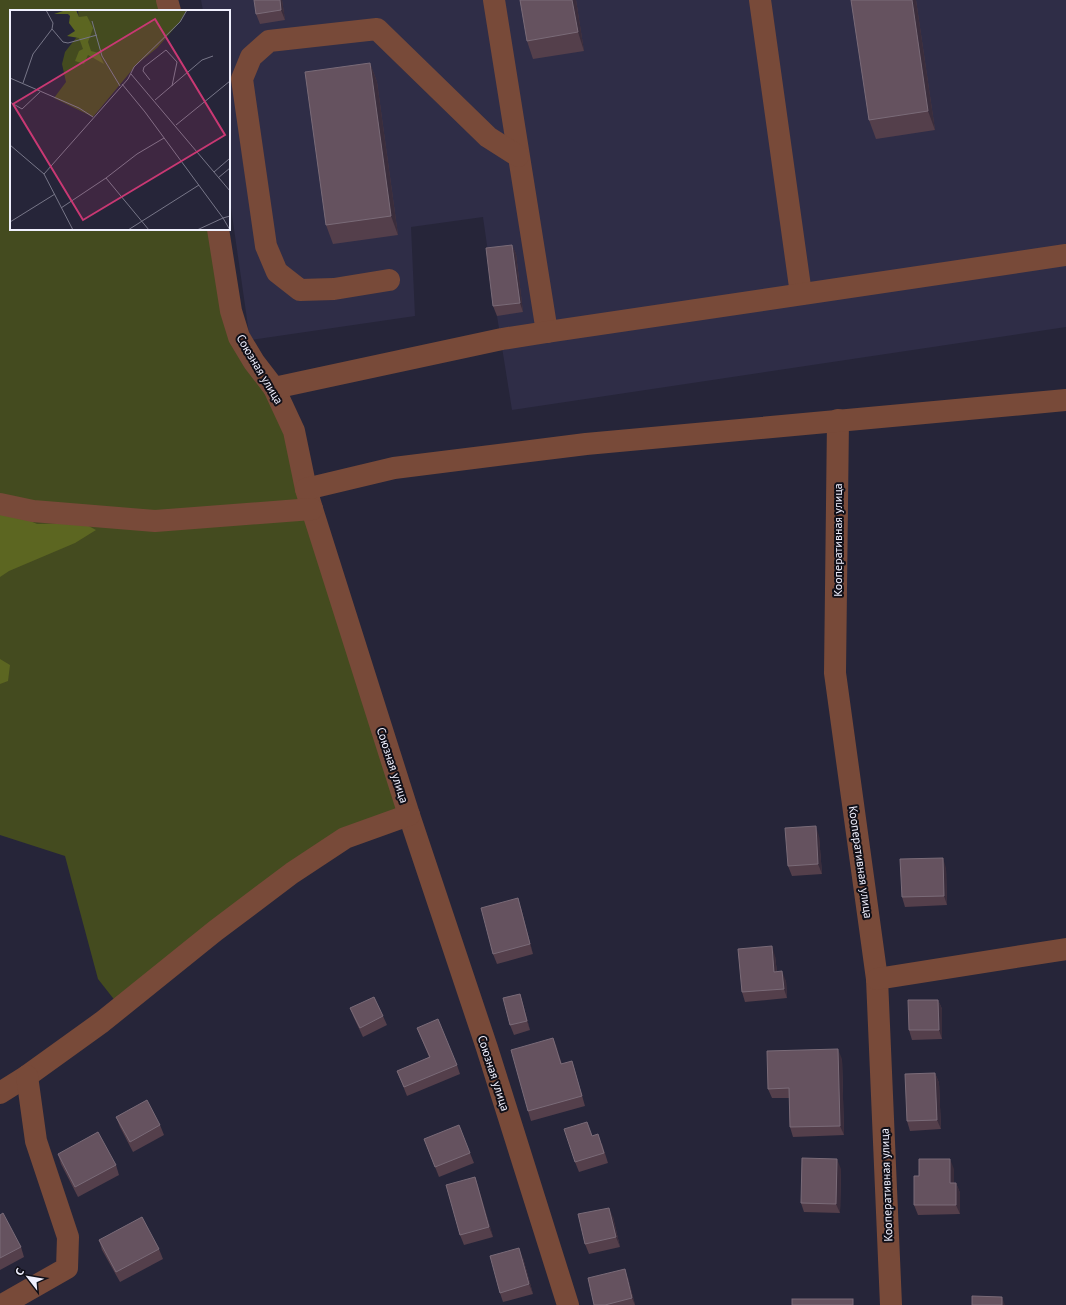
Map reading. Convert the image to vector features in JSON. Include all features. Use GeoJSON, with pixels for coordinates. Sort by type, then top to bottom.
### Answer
{"type":"FeatureCollection","features":[{"type":"Feature","properties":{"kind":"street"},"geometry":{"type":"LineString","coordinates":[[167,0],[170,10]]}},
{"type":"Feature","properties":{"kind":"street"},"geometry":{"type":"LineString","coordinates":[[494,0],[547,332]]}},
{"type":"Feature","properties":{"kind":"street"},"geometry":{"type":"LineString","coordinates":[[760,0],[801,294]]}},
{"type":"Feature","properties":{"kind":"street"},"geometry":{"type":"LineString","coordinates":[[388,280],[334,289],[300,290],[277,272],[266,246],[242,79],[251,57],[269,41],[377,29],[488,137],[518,156]]}},
{"type":"Feature","properties":{"kind":"street","name":"Союзная улица"},"geometry":{"type":"LineString","coordinates":[[218,230],[231,311],[239,337],[254,362],[274,388],[294,431],[309,499],[409,815],[487,1048],[568,1305]]}},
{"type":"Feature","properties":{"kind":"street"},"geometry":{"type":"LineString","coordinates":[[274,388],[502,339],[1066,255]]}},
{"type":"Feature","properties":{"kind":"street"},"geometry":{"type":"LineString","coordinates":[[0,504],[32,511],[155,521],[309,499],[394,468],[586,444],[1066,400]]}},
{"type":"Feature","properties":{"kind":"street","name":"Кооперативная улица"},"geometry":{"type":"LineString","coordinates":[[838,420],[836,673],[877,979],[891,1305]]}},
{"type":"Feature","properties":{"kind":"street"},"geometry":{"type":"LineString","coordinates":[[0,1093],[27,1076],[102,1022],[215,931],[292,873],[345,838],[409,815]]}},
{"type":"Feature","properties":{"kind":"street"},"geometry":{"type":"LineString","coordinates":[[877,979],[1066,949]]}},
{"type":"Feature","properties":{"kind":"street"},"geometry":{"type":"LineString","coordinates":[[2,1305],[67,1268],[68,1237],[36,1141],[27,1076]]}},
{"type":"Feature","properties":{"kind":"shaded area"},"geometry":{"type":"Polygon","coordinates":[[[201,0],[1066,0],[1066,327],[512,410],[483,217],[411,227],[415,316],[250,340],[230,201],[230,10],[203,10],[201,0]]]}},
{"type":"Feature","properties":{"kind":"green space"},"geometry":{"type":"Polygon","coordinates":[[[0,0],[167,0],[170,10],[10,10],[10,230],[218,230],[231,311],[274,388],[409,815],[345,838],[120,1007],[98,979],[65,856],[0,835],[0,0]]]}},
{"type":"Feature","properties":{"kind":"green space"},"geometry":{"type":"Polygon","coordinates":[[[0,514],[19,516],[37,524],[83,523],[96,530],[75,543],[9,571],[0,577],[0,514]]]}},
{"type":"Feature","properties":{"kind":"green space"},"geometry":{"type":"Polygon","coordinates":[[[0,659],[10,665],[8,681],[0,684],[0,659]]]}},
{"type":"Feature","properties":{"kind":"building"},"geometry":{"type":"Polygon","coordinates":[[[254,0],[280,0],[281,10],[256,14],[254,0]]]}},
{"type":"Feature","properties":{"kind":"building"},"geometry":{"type":"Polygon","coordinates":[[[520,0],[572,0],[578,32],[527,41],[520,0]]]}},
{"type":"Feature","properties":{"kind":"building"},"geometry":{"type":"Polygon","coordinates":[[[851,0],[912,0],[928,111],[869,120],[851,0]]]}},
{"type":"Feature","properties":{"kind":"building"},"geometry":{"type":"Polygon","coordinates":[[[370,63],[391,216],[326,225],[305,72],[370,63]]]}},
{"type":"Feature","properties":{"kind":"building"},"geometry":{"type":"Polygon","coordinates":[[[512,245],[520,303],[493,306],[486,248],[512,245]]]}},
{"type":"Feature","properties":{"kind":"building"},"geometry":{"type":"Polygon","coordinates":[[[816,826],[818,864],[788,866],[785,828],[816,826]]]}},
{"type":"Feature","properties":{"kind":"building"},"geometry":{"type":"Polygon","coordinates":[[[943,858],[944,896],[902,897],[900,859],[943,858]]]}},
{"type":"Feature","properties":{"kind":"building"},"geometry":{"type":"Polygon","coordinates":[[[518,898],[530,944],[493,954],[481,908],[518,898]]]}},
{"type":"Feature","properties":{"kind":"building"},"geometry":{"type":"Polygon","coordinates":[[[772,946],[774,972],[782,971],[784,989],[742,992],[738,949],[772,946]]]}},
{"type":"Feature","properties":{"kind":"building"},"geometry":{"type":"Polygon","coordinates":[[[520,994],[527,1021],[510,1025],[503,998],[520,994]]]}},
{"type":"Feature","properties":{"kind":"building"},"geometry":{"type":"Polygon","coordinates":[[[374,997],[383,1016],[360,1028],[350,1008],[374,997]]]}},
{"type":"Feature","properties":{"kind":"building"},"geometry":{"type":"Polygon","coordinates":[[[908,1000],[938,1000],[939,1030],[909,1030],[908,1000]]]}},
{"type":"Feature","properties":{"kind":"building"},"geometry":{"type":"Polygon","coordinates":[[[438,1019],[457,1065],[404,1087],[397,1071],[430,1057],[417,1028],[438,1019]]]}},
{"type":"Feature","properties":{"kind":"building"},"geometry":{"type":"Polygon","coordinates":[[[553,1038],[561,1064],[572,1061],[582,1096],[528,1111],[511,1050],[553,1038]]]}},
{"type":"Feature","properties":{"kind":"building"},"geometry":{"type":"Polygon","coordinates":[[[838,1049],[840,1126],[790,1127],[789,1088],[768,1089],[767,1051],[838,1049]]]}},
{"type":"Feature","properties":{"kind":"building"},"geometry":{"type":"Polygon","coordinates":[[[935,1073],[937,1120],[907,1121],[905,1074],[935,1073]]]}},
{"type":"Feature","properties":{"kind":"building"},"geometry":{"type":"Polygon","coordinates":[[[147,1100],[160,1125],[130,1142],[116,1117],[147,1100]]]}},
{"type":"Feature","properties":{"kind":"building"},"geometry":{"type":"Polygon","coordinates":[[[587,1122],[592,1136],[598,1134],[604,1153],[575,1162],[564,1129],[587,1122]]]}},
{"type":"Feature","properties":{"kind":"building"},"geometry":{"type":"Polygon","coordinates":[[[459,1125],[470,1153],[435,1167],[424,1139],[459,1125]]]}},
{"type":"Feature","properties":{"kind":"building"},"geometry":{"type":"Polygon","coordinates":[[[98,1132],[116,1165],[75,1187],[58,1154],[98,1132]]]}},
{"type":"Feature","properties":{"kind":"building"},"geometry":{"type":"Polygon","coordinates":[[[802,1158],[837,1159],[836,1204],[801,1203],[802,1158]]]}},
{"type":"Feature","properties":{"kind":"building"},"geometry":{"type":"Polygon","coordinates":[[[919,1159],[950,1159],[950,1183],[956,1183],[956,1205],[914,1205],[914,1176],[919,1176],[919,1159]]]}},
{"type":"Feature","properties":{"kind":"building"},"geometry":{"type":"Polygon","coordinates":[[[475,1177],[489,1227],[460,1235],[446,1185],[475,1177]]]}},
{"type":"Feature","properties":{"kind":"building"},"geometry":{"type":"Polygon","coordinates":[[[609,1208],[616,1237],[585,1244],[578,1214],[609,1208]]]}},
{"type":"Feature","properties":{"kind":"building"},"geometry":{"type":"Polygon","coordinates":[[[3,1213],[21,1247],[0,1258],[0,1215],[3,1213]]]}},
{"type":"Feature","properties":{"kind":"building"},"geometry":{"type":"Polygon","coordinates":[[[142,1217],[159,1249],[116,1272],[99,1240],[142,1217]]]}},
{"type":"Feature","properties":{"kind":"building"},"geometry":{"type":"Polygon","coordinates":[[[519,1248],[529,1284],[500,1293],[490,1256],[519,1248]]]}},
{"type":"Feature","properties":{"kind":"building"},"geometry":{"type":"Polygon","coordinates":[[[625,1269],[632,1298],[605,1305],[594,1305],[588,1278],[625,1269]]]}},
{"type":"Feature","properties":{"kind":"building"},"geometry":{"type":"Polygon","coordinates":[[[972,1296],[1002,1297],[1002,1305],[972,1305],[972,1296]]]}},
{"type":"Feature","properties":{"kind":"building"},"geometry":{"type":"Polygon","coordinates":[[[792,1299],[853,1299],[853,1305],[792,1305],[792,1299]]]}}]}
